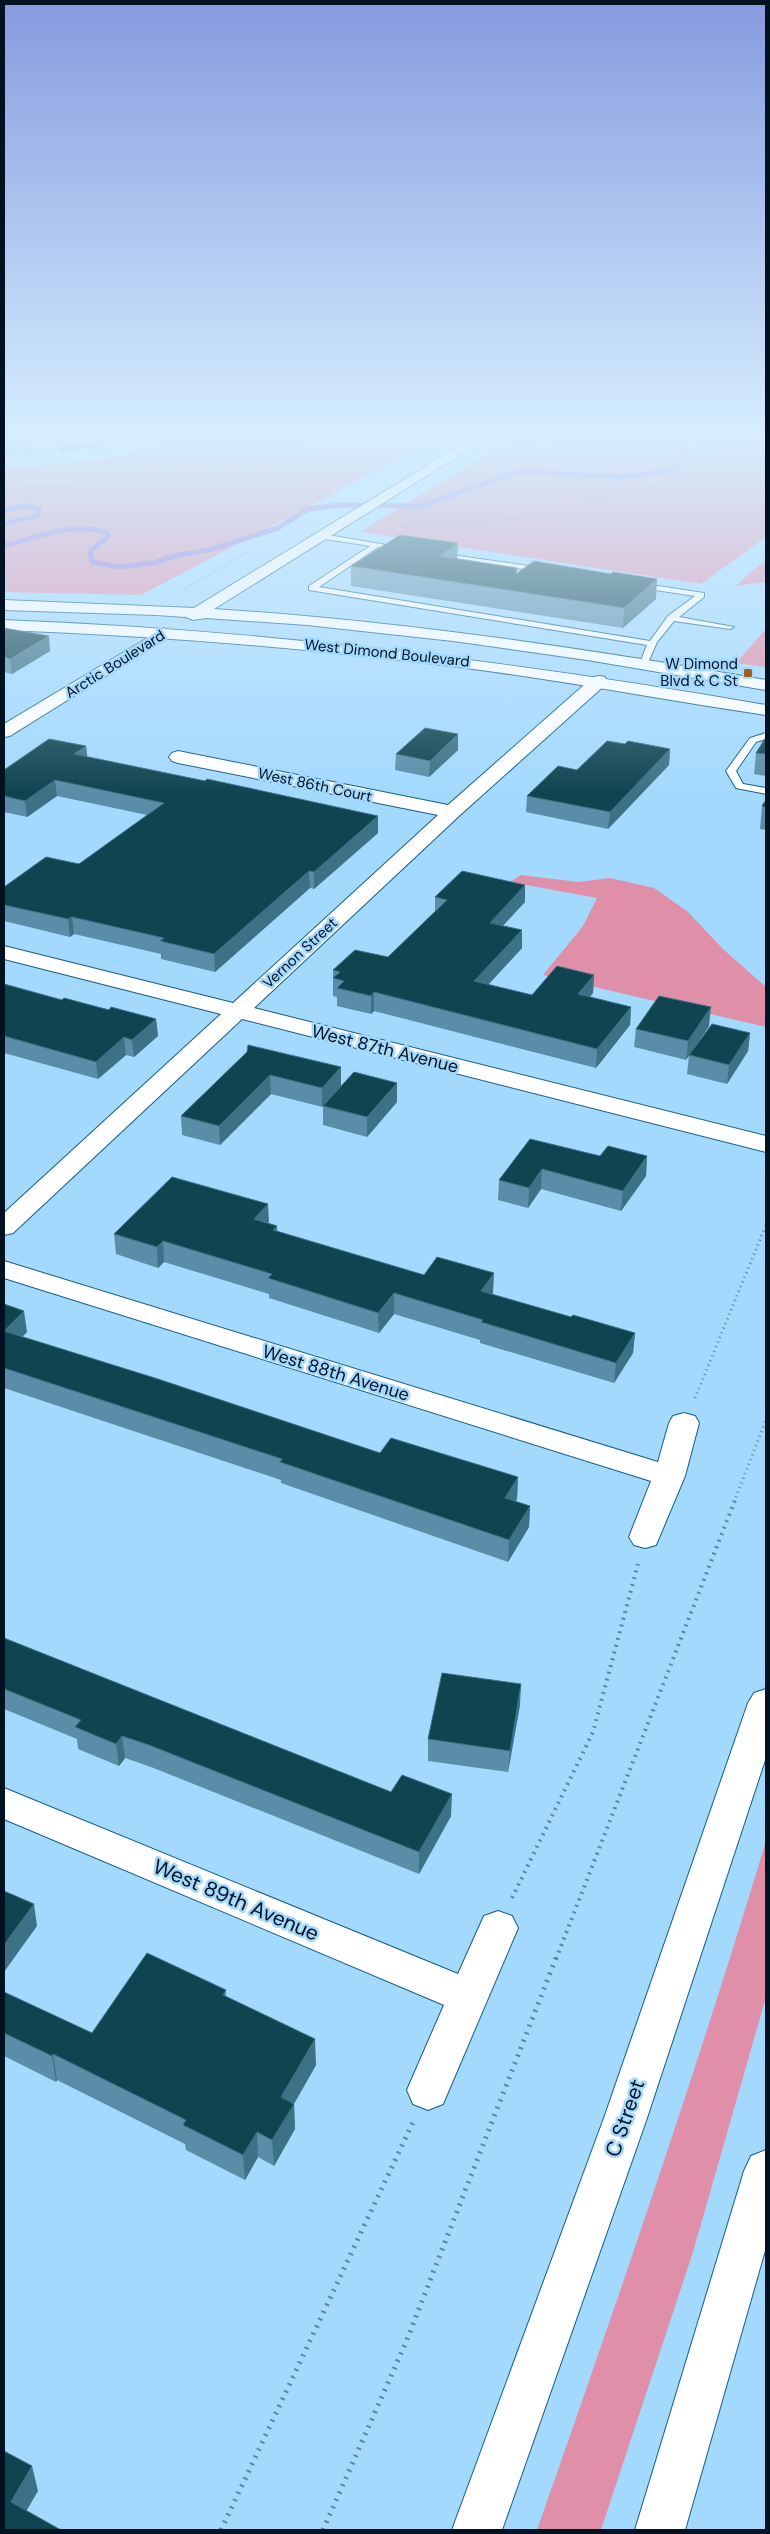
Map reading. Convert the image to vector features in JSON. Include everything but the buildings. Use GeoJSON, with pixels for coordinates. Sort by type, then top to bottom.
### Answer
{"type":"FeatureCollection","features":[{"type":"Feature","properties":{"kind":"main road","name":"Arctic Boulevard"},"geometry":{"type":"LineString","coordinates":[[4,732],[289,556]]}},
{"type":"Feature","properties":{"kind":"main road"},"geometry":{"type":"LineString","coordinates":[[259,575],[251,592],[262,599],[323,614],[437,626],[587,656]]}},
{"type":"Feature","properties":{"kind":"main road","name":"West Dimond Boulevard"},"geometry":{"type":"LineString","coordinates":[[4,605],[197,613],[408,631],[587,656],[766,685]]}},
{"type":"Feature","properties":{"kind":"main road","name":"West Dimond Boulevard"},"geometry":{"type":"LineString","coordinates":[[4,625],[164,633],[366,650],[599,681],[766,710]]}},
{"type":"Feature","properties":{"kind":"main road","name":"Vernon Street"},"geometry":{"type":"LineString","coordinates":[[4,1227],[452,812],[599,681]]}},
{"type":"Feature","properties":{"kind":"main road","name":"West 86th Court"},"geometry":{"type":"LineString","coordinates":[[178,757],[452,812]]}},
{"type":"Feature","properties":{"kind":"main road","name":"West 87th Avenue"},"geometry":{"type":"LineString","coordinates":[[4,952],[766,1144]]}},
{"type":"Feature","properties":{"kind":"main road","name":"West 88th Avenue"},"geometry":{"type":"LineString","coordinates":[[4,1269],[669,1476]]}},
{"type":"Feature","properties":{"kind":"main road"},"geometry":{"type":"LineString","coordinates":[[645,1537],[669,1476],[684,1423]]}},
{"type":"Feature","properties":{"kind":"main road","name":"C Street"},"geometry":{"type":"LineString","coordinates":[[477,2530],[558,2313],[690,1931],[766,1703]]}},
{"type":"Feature","properties":{"kind":"main road","name":"West 89th Avenue"},"geometry":{"type":"LineString","coordinates":[[4,1803],[469,1997]]}},
{"type":"Feature","properties":{"kind":"main road"},"geometry":{"type":"LineString","coordinates":[[428,2090],[498,1928]]}},
{"type":"Feature","properties":{"kind":"main road"},"geometry":{"type":"LineString","coordinates":[[660,2530],[766,2171]]}},
{"type":"Feature","properties":{"kind":"lane"},"geometry":{"type":"LineString","coordinates":[[360,556],[312,588],[650,642]]}},
{"type":"Feature","properties":{"kind":"lane"},"geometry":{"type":"LineString","coordinates":[[451,556],[554,572]]}},
{"type":"Feature","properties":{"kind":"lane"},"geometry":{"type":"LineString","coordinates":[[632,584],[701,595],[671,618],[650,642],[643,665]]}},
{"type":"Feature","properties":{"kind":"lane"},"geometry":{"type":"LineString","coordinates":[[671,618],[730,627]]}},
{"type":"Feature","properties":{"kind":"lane"},"geometry":{"type":"LineString","coordinates":[[766,736],[753,740],[731,771],[739,786],[766,791]]}},
{"type":"Feature","properties":{"kind":"path"},"geometry":{"type":"LineString","coordinates":[[684,1423],[766,1225]]}},
{"type":"Feature","properties":{"kind":"path"},"geometry":{"type":"LineString","coordinates":[[323,2530],[406,2342],[766,1420]]}},
{"type":"Feature","properties":{"kind":"path"},"geometry":{"type":"LineString","coordinates":[[498,1928],[593,1732],[645,1537]]}},
{"type":"Feature","properties":{"kind":"path"},"geometry":{"type":"LineString","coordinates":[[221,2530],[428,2090]]}},
{"type":"Feature","properties":{"kind":"shaded area"},"geometry":{"type":"Polygon","coordinates":[[[4,556],[214,556],[141,595],[4,592],[4,556]]]}},
{"type":"Feature","properties":{"kind":"shaded area"},"geometry":{"type":"Polygon","coordinates":[[[519,556],[739,556],[701,584],[519,556]]]}},
{"type":"Feature","properties":{"kind":"shaded area"},"geometry":{"type":"Polygon","coordinates":[[[766,560],[766,582],[735,586],[763,562],[766,560]]]}},
{"type":"Feature","properties":{"kind":"shaded area"},"geometry":{"type":"Polygon","coordinates":[[[766,629],[766,667],[736,663],[766,629]]]}},
{"type":"Feature","properties":{"kind":"shaded area"},"geometry":{"type":"Polygon","coordinates":[[[521,875],[578,882],[610,878],[654,888],[687,911],[723,949],[766,987],[766,1027],[543,975],[583,926],[597,898],[510,882],[521,875]]]}},
{"type":"Feature","properties":{"kind":"shaded area"},"geometry":{"type":"Polygon","coordinates":[[[766,1841],[766,1997],[693,2252],[601,2530],[537,2530],[655,2187],[766,1841]]]}},
{"type":"Feature","properties":{"kind":"waterway"},"geometry":{"type":"LineString","coordinates":[[91,556],[92,562],[120,567],[153,563],[174,556]]}},
{"type":"Feature","properties":{"kind":"place","name":"W Dimond Blvd & C St"},"geometry":{"type":"Point","coordinates":[748,673]}}]}
